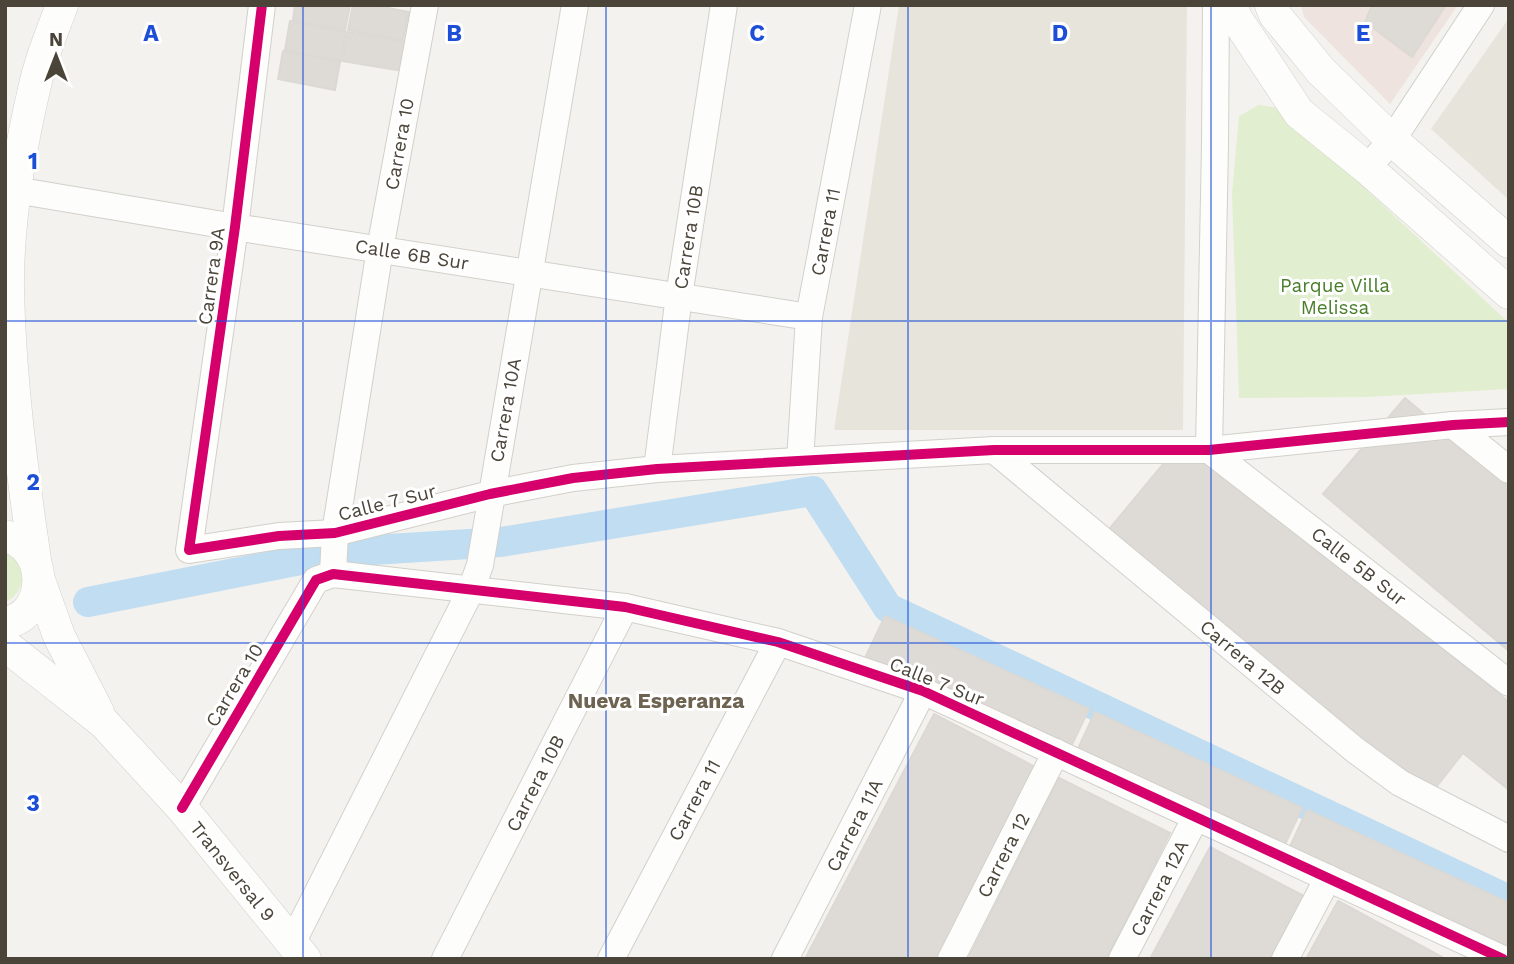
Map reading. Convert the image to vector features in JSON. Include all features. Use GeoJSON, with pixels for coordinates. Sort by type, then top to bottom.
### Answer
{"type":"FeatureCollection","features":[{"type":"Feature","properties":{"kind":"street","name":"Transversal 9"},"geometry":{"type":"LineString","coordinates":[[62,5],[36,78],[15,190],[8,289],[10,432],[37,570],[60,636],[104,723]]}},
{"type":"Feature","properties":{"kind":"street","name":"Carrera 9A"},"geometry":{"type":"LineString","coordinates":[[189,550],[235,227],[262,5]]}},
{"type":"Feature","properties":{"kind":"street","name":"Carrera 10"},"geometry":{"type":"LineString","coordinates":[[182,808],[331,557],[380,249],[425,5]]}},
{"type":"Feature","properties":{"kind":"street","name":"Carrera 10A"},"geometry":{"type":"LineString","coordinates":[[299,951],[476,577],[575,5]]}},
{"type":"Feature","properties":{"kind":"street","name":"Carrera 10B"},"geometry":{"type":"LineString","coordinates":[[657,469],[678,296],[724,5]]}},
{"type":"Feature","properties":{"kind":"street","name":"Carrera 11"},"geometry":{"type":"LineString","coordinates":[[800,461],[809,317],[868,5]]}},
{"type":"Feature","properties":{"kind":"street"},"geometry":{"type":"LineString","coordinates":[[1209,450],[1216,5]]}},
{"type":"Feature","properties":{"kind":"street"},"geometry":{"type":"LineString","coordinates":[[1231,5],[1236,18],[1299,113],[1367,168],[1509,293]]}},
{"type":"Feature","properties":{"kind":"street"},"geometry":{"type":"LineString","coordinates":[[1271,5],[1275,15],[1321,71],[1392,140],[1509,242]]}},
{"type":"Feature","properties":{"kind":"street"},"geometry":{"type":"LineString","coordinates":[[1367,168],[1392,140],[1481,5]]}},
{"type":"Feature","properties":{"kind":"street","name":"Calle 6B Sur"},"geometry":{"type":"LineString","coordinates":[[15,190],[809,317]]}},
{"type":"Feature","properties":{"kind":"street","name":"Calle 7 Sur"},"geometry":{"type":"LineString","coordinates":[[331,557],[491,494],[573,478],[657,469],[994,450],[1209,450],[1453,425],[1509,422]]}},
{"type":"Feature","properties":{"kind":"street"},"geometry":{"type":"LineString","coordinates":[[1453,425],[1509,470]]}},
{"type":"Feature","properties":{"kind":"street","name":"Carrera 12B"},"geometry":{"type":"LineString","coordinates":[[994,450],[1355,750],[1400,783],[1509,839]]}},
{"type":"Feature","properties":{"kind":"street","name":"Calle 5B Sur"},"geometry":{"type":"LineString","coordinates":[[1209,450],[1509,683]]}},
{"type":"Feature","properties":{"kind":"street"},"geometry":{"type":"LineString","coordinates":[[5,536],[25,547],[37,570],[36,598],[26,612],[12,622],[5,623]]}},
{"type":"Feature","properties":{"kind":"street","name":"Calle 7 Sur"},"geometry":{"type":"LineString","coordinates":[[189,550],[279,536],[331,557],[476,577],[778,642],[923,691],[1328,878],[1456,949],[1503,959]]}},
{"type":"Feature","properties":{"kind":"street","name":"Carrera 10B"},"geometry":{"type":"LineString","coordinates":[[445,959],[625,607]]}},
{"type":"Feature","properties":{"kind":"street","name":"Carrera 11"},"geometry":{"type":"LineString","coordinates":[[611,959],[778,642]]}},
{"type":"Feature","properties":{"kind":"street","name":"Transversal 9"},"geometry":{"type":"LineString","coordinates":[[5,645],[104,723],[182,808],[299,951]]}},
{"type":"Feature","properties":{"kind":"street","name":"Carrera 11A"},"geometry":{"type":"LineString","coordinates":[[785,959],[923,691]]}},
{"type":"Feature","properties":{"kind":"street","name":"Carrera 12"},"geometry":{"type":"LineString","coordinates":[[951,959],[1056,752]]}},
{"type":"Feature","properties":{"kind":"street","name":"Carrera 12A"},"geometry":{"type":"LineString","coordinates":[[1122,959],[1196,817]]}},
{"type":"Feature","properties":{"kind":"street"},"geometry":{"type":"LineString","coordinates":[[1285,959],[1328,878]]}},
{"type":"Feature","properties":{"kind":"shaded area"},"geometry":{"type":"Polygon","coordinates":[[[899,5],[1187,5],[1183,430],[834,430],[899,5]]]}},
{"type":"Feature","properties":{"kind":"shaded area"},"geometry":{"type":"Polygon","coordinates":[[[1301,5],[1458,5],[1390,104],[1304,17],[1301,5]]]}},
{"type":"Feature","properties":{"kind":"shaded area"},"geometry":{"type":"Polygon","coordinates":[[[1509,18],[1509,200],[1431,129],[1509,18]]]}},
{"type":"Feature","properties":{"kind":"green space","name":"Parque Villa Melissa"},"geometry":{"type":"Polygon","coordinates":[[[1259,105],[1279,108],[1509,323],[1509,389],[1367,397],[1239,398],[1232,193],[1239,116],[1259,105]]]}},
{"type":"Feature","properties":{"kind":"green space"},"geometry":{"type":"Polygon","coordinates":[[[5,552],[18,563],[22,577],[18,592],[5,602],[5,552]]]}},
{"type":"Feature","properties":{"kind":"building"},"geometry":{"type":"Polygon","coordinates":[[[295,5],[350,5],[345,30],[293,20],[295,5]]]}},
{"type":"Feature","properties":{"kind":"building"},"geometry":{"type":"Polygon","coordinates":[[[353,5],[373,5],[409,12],[403,40],[348,30],[353,5]]]}},
{"type":"Feature","properties":{"kind":"building"},"geometry":{"type":"Polygon","coordinates":[[[1372,5],[1446,5],[1412,57],[1365,22],[1372,5]]]}},
{"type":"Feature","properties":{"kind":"building"},"geometry":{"type":"Polygon","coordinates":[[[290,21],[346,32],[340,61],[285,50],[290,21]]]}},
{"type":"Feature","properties":{"kind":"building"},"geometry":{"type":"Polygon","coordinates":[[[348,32],[408,42],[403,71],[342,61],[348,32]]]}},
{"type":"Feature","properties":{"kind":"building"},"geometry":{"type":"Polygon","coordinates":[[[283,51],[340,62],[335,90],[278,79],[283,51]]]}},
{"type":"Feature","properties":{"kind":"building"},"geometry":{"type":"Polygon","coordinates":[[[1405,398],[1509,485],[1509,651],[1323,494],[1405,398]]]}},
{"type":"Feature","properties":{"kind":"building"},"geometry":{"type":"Polygon","coordinates":[[[1184,439],[1509,702],[1509,790],[1463,753],[1429,796],[1105,534],[1184,439]]]}},
{"type":"Feature","properties":{"kind":"building"},"geometry":{"type":"Polygon","coordinates":[[[885,616],[1089,709],[1068,753],[864,660],[885,616]]]}},
{"type":"Feature","properties":{"kind":"building"},"geometry":{"type":"Polygon","coordinates":[[[1095,712],[1302,808],[1282,851],[1075,755],[1095,712]]]}},
{"type":"Feature","properties":{"kind":"building"},"geometry":{"type":"Polygon","coordinates":[[[934,714],[1039,769],[939,959],[805,959],[934,714]]]}},
{"type":"Feature","properties":{"kind":"building"},"geometry":{"type":"Polygon","coordinates":[[[1059,778],[1170,833],[1107,959],[968,959],[1059,778]]]}},
{"type":"Feature","properties":{"kind":"building"},"geometry":{"type":"Polygon","coordinates":[[[1307,810],[1509,903],[1509,957],[1286,855],[1307,810]]]}},
{"type":"Feature","properties":{"kind":"building"},"geometry":{"type":"Polygon","coordinates":[[[1210,847],[1304,896],[1270,959],[1150,959],[1210,847]]]}},
{"type":"Feature","properties":{"kind":"building"},"geometry":{"type":"Polygon","coordinates":[[[1338,901],[1442,957],[1441,959],[1306,959],[1338,901]]]}},
{"type":"Feature","properties":{"kind":"waterway"},"geometry":{"type":"LineString","coordinates":[[88,602],[341,552],[501,542],[813,491],[888,608],[1509,900]]}},
{"type":"Feature","properties":{"kind":"cycle path"},"geometry":{"type":"LineString","coordinates":[[262,5],[235,227],[189,550],[279,536],[335,533],[490,494],[573,478],[657,469],[994,450],[1209,450],[1453,425],[1509,422]]}},
{"type":"Feature","properties":{"kind":"cycle path"},"geometry":{"type":"LineString","coordinates":[[182,808],[316,580],[333,574],[625,607],[778,642],[923,691],[1503,959]]}},
{"type":"Feature","properties":{"kind":"district","name":"Nueva Esperanza"},"geometry":{"type":"Point","coordinates":[656,701]}}]}
